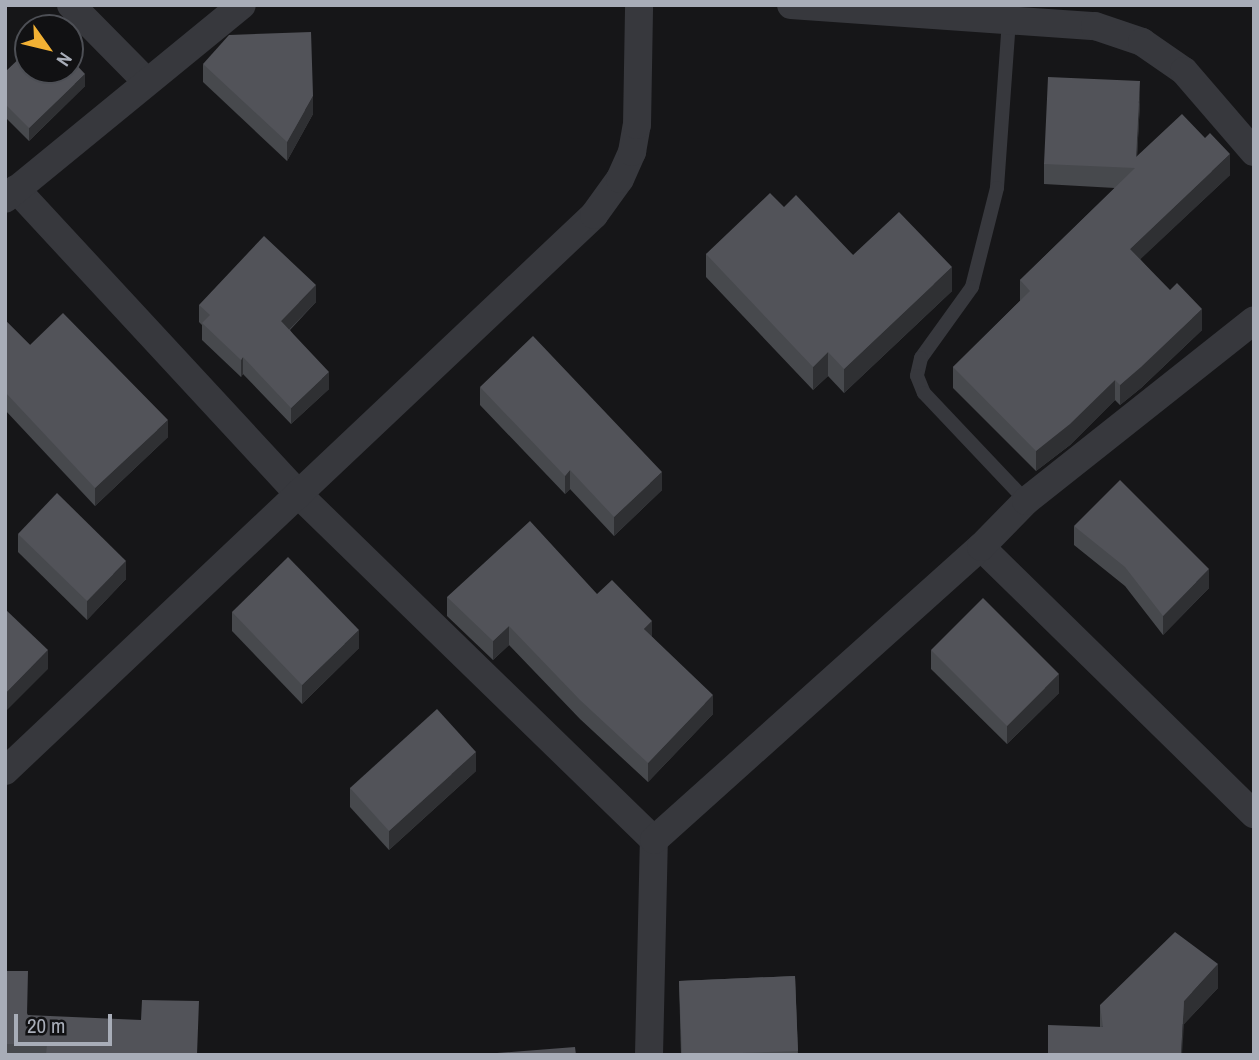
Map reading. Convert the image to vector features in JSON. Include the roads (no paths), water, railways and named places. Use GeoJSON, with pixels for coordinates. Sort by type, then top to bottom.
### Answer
{"type":"FeatureCollection","features":[{"type":"Feature","properties":{"kind":"street"},"geometry":{"type":"LineString","coordinates":[[71,5],[146,81]]}},
{"type":"Feature","properties":{"kind":"street"},"geometry":{"type":"LineString","coordinates":[[242,5],[10,194],[298,494],[654,840]]}},
{"type":"Feature","properties":{"kind":"street"},"geometry":{"type":"LineString","coordinates":[[5,771],[594,215],[620,179],[632,152],[637,125],[639,5]]}},
{"type":"Feature","properties":{"kind":"street"},"geometry":{"type":"LineString","coordinates":[[791,5],[1095,26],[1142,42],[1184,71],[1254,152]]}},
{"type":"Feature","properties":{"kind":"street"},"geometry":{"type":"LineString","coordinates":[[649,1055],[654,840],[981,547],[1027,501],[1254,320]]}},
{"type":"Feature","properties":{"kind":"street"},"geometry":{"type":"LineString","coordinates":[[981,547],[1254,814]]}},
{"type":"Feature","properties":{"kind":"lane"},"geometry":{"type":"LineString","coordinates":[[1009,20],[997,188],[972,288],[921,358],[917,376],[924,393],[1027,501]]}}]}
